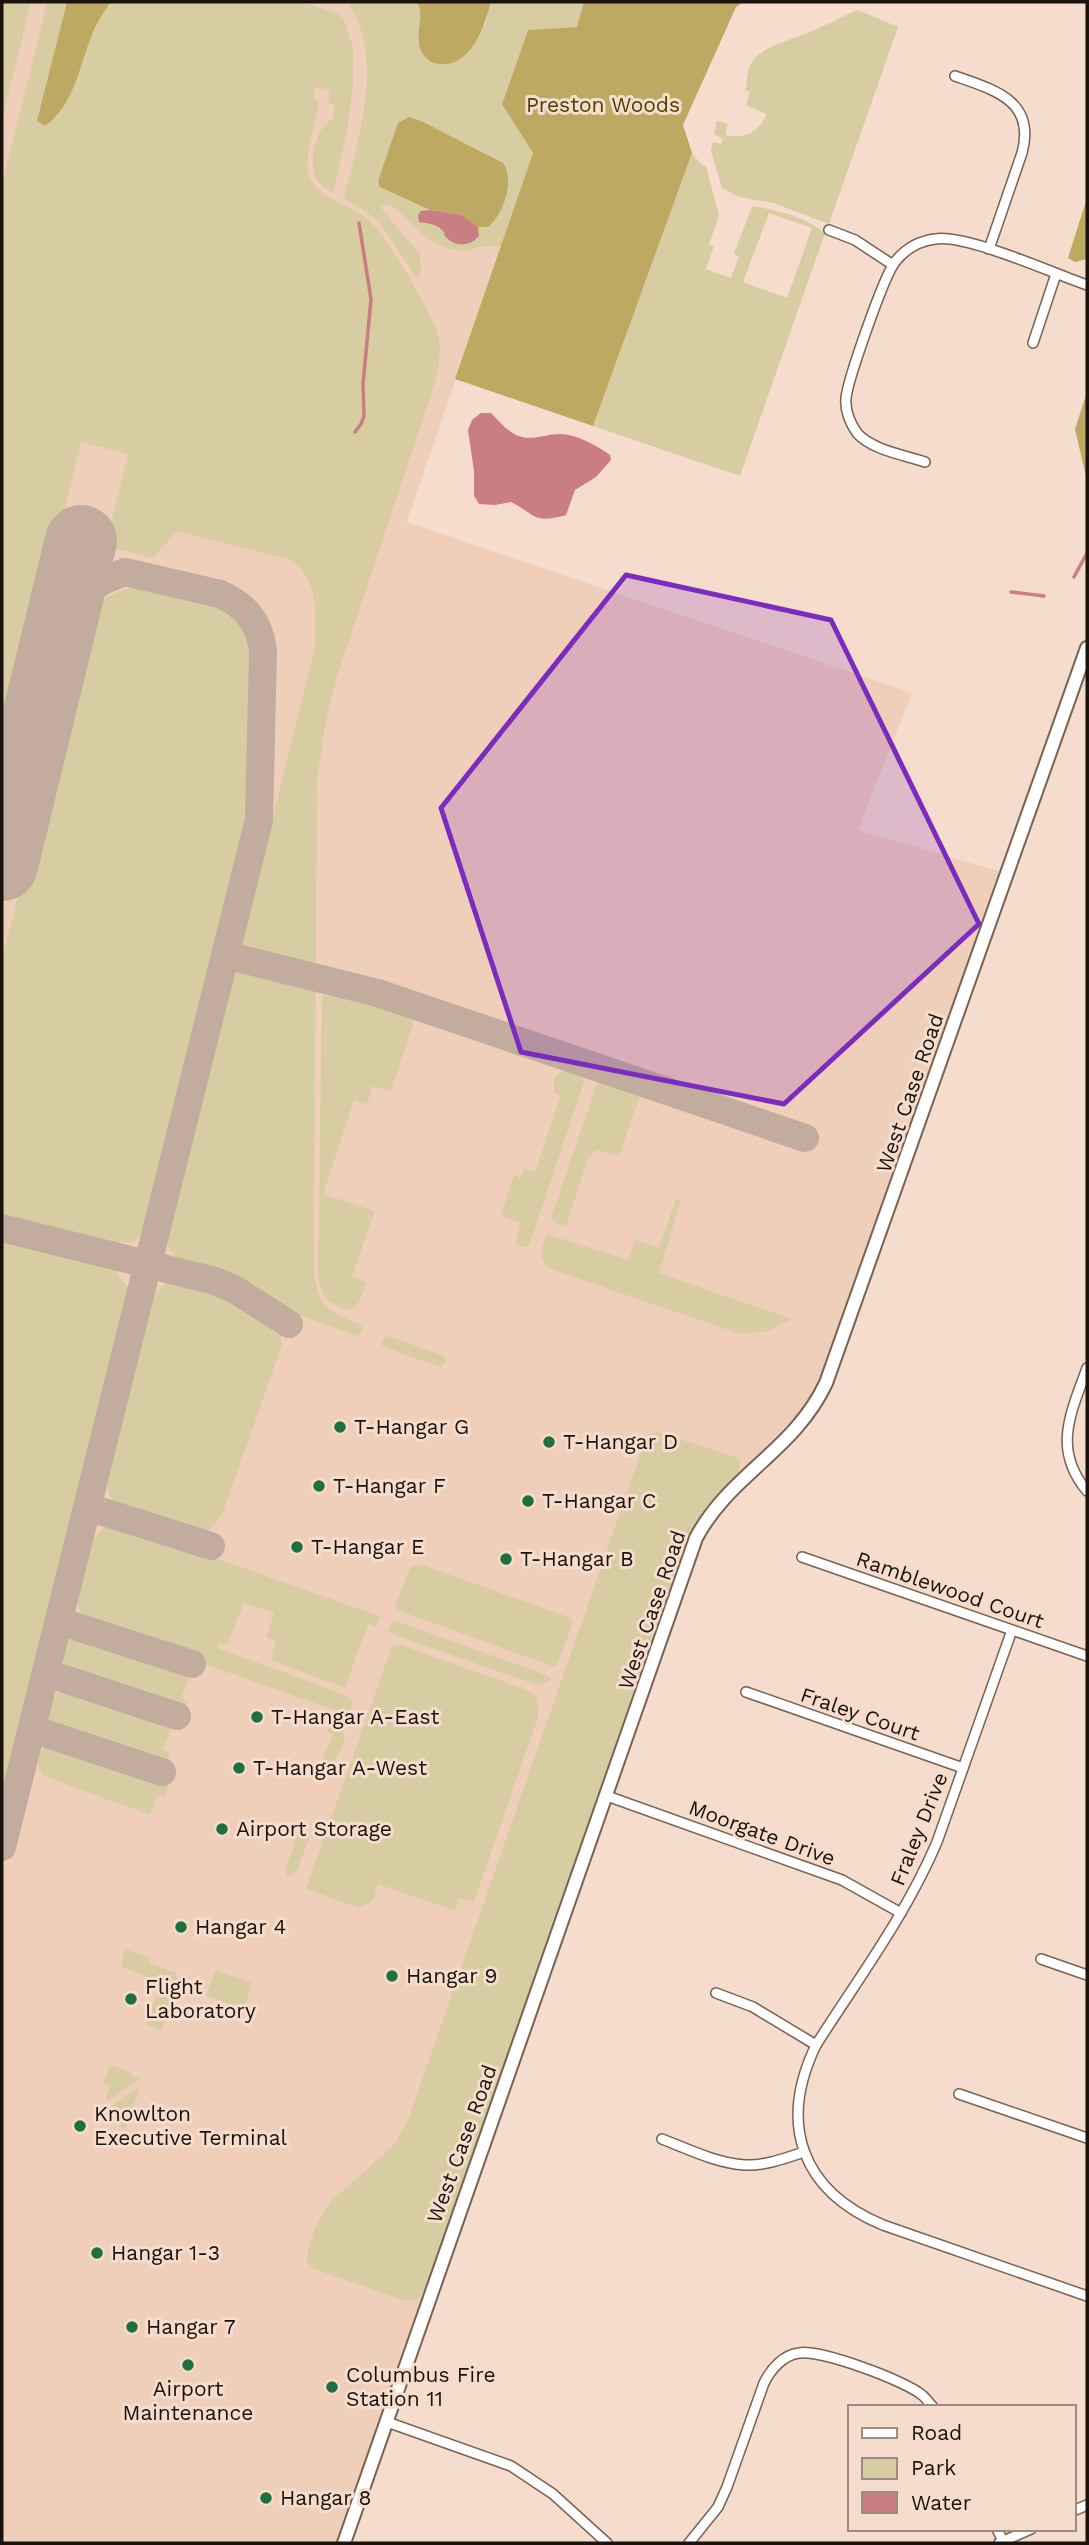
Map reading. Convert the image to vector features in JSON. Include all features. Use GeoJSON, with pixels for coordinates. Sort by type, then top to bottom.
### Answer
{"type":"FeatureCollection","features":[{"type":"Feature","properties":{"kind":"main road","name":"West Case Road"},"geometry":{"type":"LineString","coordinates":[[344,2543],[687,1564],[702,1526],[726,1495],[784,1443],[803,1422],[819,1398],[830,1374],[1087,648]]}},
{"type":"Feature","properties":{"kind":"street"},"geometry":{"type":"LineString","coordinates":[[955,76],[1004,96],[1014,105],[1025,128],[1022,153],[989,249]]}},
{"type":"Feature","properties":{"kind":"street"},"geometry":{"type":"LineString","coordinates":[[830,230],[855,240],[893,265]]}},
{"type":"Feature","properties":{"kind":"street"},"geometry":{"type":"LineString","coordinates":[[925,463],[865,440],[850,421],[847,410],[849,385],[893,265],[911,247],[936,238],[947,238],[989,249],[1087,285]]}},
{"type":"Feature","properties":{"kind":"street"},"geometry":{"type":"LineString","coordinates":[[1033,344],[1056,274]]}},
{"type":"Feature","properties":{"kind":"street"},"geometry":{"type":"LineString","coordinates":[[1087,1368],[1071,1414],[1066,1446],[1076,1476],[1087,1491]]}},
{"type":"Feature","properties":{"kind":"street","name":"Ramblewood Court"},"geometry":{"type":"LineString","coordinates":[[802,1557],[1087,1656]]}},
{"type":"Feature","properties":{"kind":"street","name":"Fraley Drive"},"geometry":{"type":"LineString","coordinates":[[804,2152],[798,2125],[798,2104],[807,2062],[923,1874],[937,1842],[1012,1630]]}},
{"type":"Feature","properties":{"kind":"street","name":"Fraley Court"},"geometry":{"type":"LineString","coordinates":[[746,1692],[963,1768]]}},
{"type":"Feature","properties":{"kind":"street","name":"Moorgate Drive"},"geometry":{"type":"LineString","coordinates":[[607,1796],[842,1880],[901,1913]]}},
{"type":"Feature","properties":{"kind":"street"},"geometry":{"type":"LineString","coordinates":[[1041,1959],[1087,1975]]}},
{"type":"Feature","properties":{"kind":"street"},"geometry":{"type":"LineString","coordinates":[[716,1993],[753,2007],[816,2045]]}},
{"type":"Feature","properties":{"kind":"street"},"geometry":{"type":"LineString","coordinates":[[959,2094],[1087,2138]]}},
{"type":"Feature","properties":{"kind":"street"},"geometry":{"type":"LineString","coordinates":[[662,2139],[715,2159],[747,2165],[804,2152],[812,2169],[834,2197],[867,2218],[1087,2296]]}},
{"type":"Feature","properties":{"kind":"street"},"geometry":{"type":"LineString","coordinates":[[689,2543],[718,2507],[768,2374],[782,2360],[808,2352],[825,2356],[883,2376],[921,2394],[931,2405]]}},
{"type":"Feature","properties":{"kind":"street"},"geometry":{"type":"LineString","coordinates":[[387,2422],[511,2466],[552,2494],[607,2543]]}},
{"type":"Feature","properties":{"kind":"street"},"geometry":{"type":"LineString","coordinates":[[1001,2542],[1026,2531]]}},
{"type":"Feature","properties":{"kind":"highlighted area"},"geometry":{"type":"Polygon","coordinates":[[[626,575],[831,620],[979,924],[784,1104],[521,1052],[441,808],[626,575]]]}},
{"type":"Feature","properties":{"kind":"shaded area"},"geometry":{"type":"Polygon","coordinates":[[[31,2],[365,2],[533,153],[407,522],[912,693],[858,830],[1002,872],[824,1375],[797,1420],[739,1472],[706,1508],[683,1549],[336,2543],[2,2543],[2,121],[31,2]]]}},
{"type":"Feature","properties":{"kind":"green space"},"geometry":{"type":"Polygon","coordinates":[[[2,2],[31,2],[2,121],[2,2]]]}},
{"type":"Feature","properties":{"kind":"green space"},"geometry":{"type":"Polygon","coordinates":[[[47,2],[67,2],[38,120],[57,117],[102,15],[111,2],[300,2],[337,13],[344,20],[353,47],[353,84],[347,132],[333,193],[318,180],[314,171],[313,155],[322,129],[332,120],[335,105],[328,102],[330,90],[315,87],[313,97],[319,101],[309,149],[309,175],[320,191],[362,214],[377,229],[420,296],[439,340],[435,383],[337,676],[327,715],[317,779],[314,1274],[323,1302],[334,1312],[361,1325],[363,1330],[358,1336],[293,1313],[224,1274],[180,1262],[170,1250],[167,1239],[315,649],[314,600],[307,578],[291,560],[177,531],[153,558],[105,546],[128,454],[81,442],[2,760],[2,184],[47,2]]]}},
{"type":"Feature","properties":{"kind":"green space"},"geometry":{"type":"Polygon","coordinates":[[[67,2],[111,2],[94,30],[69,97],[55,118],[45,126],[37,121],[67,2]]]}},
{"type":"Feature","properties":{"kind":"green space"},"geometry":{"type":"Polygon","coordinates":[[[347,2],[417,2],[420,16],[418,43],[485,25],[491,2],[584,2],[578,27],[528,30],[502,103],[533,153],[501,246],[453,250],[430,241],[394,207],[388,204],[382,206],[420,254],[421,269],[418,280],[378,220],[344,198],[365,98],[365,46],[359,23],[347,2]],[[380,187],[430,210],[496,221],[380,187]]]}},
{"type":"Feature","properties":{"kind":"green space"},"geometry":{"type":"Polygon","coordinates":[[[417,2],[491,2],[480,33],[468,52],[452,63],[441,64],[428,60],[420,48],[420,14],[417,2]]]}},
{"type":"Feature","properties":{"kind":"green space","name":"Preston Woods"},"geometry":{"type":"Polygon","coordinates":[[[584,2],[743,2],[736,7],[683,125],[692,153],[593,426],[455,379],[533,153],[502,104],[528,30],[577,27],[584,2]]]}},
{"type":"Feature","properties":{"kind":"green space"},"geometry":{"type":"Polygon","coordinates":[[[858,10],[898,27],[829,224],[774,203],[739,197],[722,188],[711,151],[713,142],[721,144],[723,139],[714,134],[717,121],[728,124],[725,135],[738,136],[755,130],[767,114],[746,105],[750,92],[745,90],[749,67],[755,58],[774,46],[858,10]]]}},
{"type":"Feature","properties":{"kind":"green space"},"geometry":{"type":"Polygon","coordinates":[[[409,117],[503,163],[508,178],[506,196],[499,214],[488,227],[478,227],[460,215],[430,210],[380,187],[378,181],[398,123],[409,117]]]}},
{"type":"Feature","properties":{"kind":"green space"},"geometry":{"type":"Polygon","coordinates":[[[692,153],[706,166],[719,216],[709,244],[714,246],[706,269],[731,278],[739,256],[734,254],[752,206],[790,215],[825,233],[740,476],[593,426],[692,153]],[[769,213],[743,282],[787,298],[812,228],[769,213]]]}},
{"type":"Feature","properties":{"kind":"green space"},"geometry":{"type":"Polygon","coordinates":[[[1087,198],[1087,259],[1075,262],[1068,258],[1087,198]]]}},
{"type":"Feature","properties":{"kind":"green space"},"geometry":{"type":"Polygon","coordinates":[[[1087,392],[1087,481],[1075,429],[1087,392]]]}},
{"type":"Feature","properties":{"kind":"green space"},"geometry":{"type":"Polygon","coordinates":[[[133,586],[224,608],[243,627],[249,645],[247,816],[143,1233],[134,1242],[115,1242],[2,1215],[2,959],[88,616],[107,597],[133,586]]]}},
{"type":"Feature","properties":{"kind":"green space"},"geometry":{"type":"Polygon","coordinates":[[[325,995],[357,1001],[406,1016],[413,1024],[391,1092],[373,1086],[367,1104],[354,1100],[323,1194],[372,1210],[374,1213],[352,1277],[367,1282],[356,1306],[347,1310],[326,1298],[318,1275],[322,998],[325,995]]]}},
{"type":"Feature","properties":{"kind":"green space"},"geometry":{"type":"Polygon","coordinates":[[[569,1070],[585,1079],[529,1246],[521,1247],[515,1243],[521,1223],[501,1216],[514,1175],[521,1178],[524,1169],[535,1172],[561,1095],[555,1093],[553,1080],[562,1071],[569,1070]]]}},
{"type":"Feature","properties":{"kind":"green space"},"geometry":{"type":"Polygon","coordinates":[[[601,1082],[640,1095],[619,1156],[597,1150],[588,1158],[567,1223],[563,1226],[551,1218],[597,1084],[601,1082]]]}},
{"type":"Feature","properties":{"kind":"green space"},"geometry":{"type":"Polygon","coordinates":[[[676,1199],[681,1200],[659,1273],[791,1319],[769,1331],[740,1334],[548,1268],[541,1256],[547,1234],[628,1260],[635,1240],[659,1248],[676,1199]]]}},
{"type":"Feature","properties":{"kind":"green space"},"geometry":{"type":"Polygon","coordinates":[[[2,1240],[114,1269],[129,1289],[2,1801],[2,1240]]]}},
{"type":"Feature","properties":{"kind":"green space"},"geometry":{"type":"Polygon","coordinates":[[[171,1281],[226,1294],[275,1325],[282,1345],[222,1515],[210,1529],[201,1533],[141,1516],[119,1506],[109,1493],[107,1480],[152,1297],[171,1281]]]}},
{"type":"Feature","properties":{"kind":"green space"},"geometry":{"type":"Polygon","coordinates":[[[388,1336],[444,1356],[446,1362],[440,1367],[382,1346],[381,1340],[388,1336]]]}},
{"type":"Feature","properties":{"kind":"green space"},"geometry":{"type":"Polygon","coordinates":[[[657,1432],[735,1457],[740,1460],[739,1472],[706,1508],[683,1549],[426,2287],[421,2296],[409,2301],[314,2269],[307,2262],[308,2249],[316,2226],[330,2202],[395,2144],[409,2117],[646,1438],[657,1432]]]}},
{"type":"Feature","properties":{"kind":"green space"},"geometry":{"type":"Polygon","coordinates":[[[120,1525],[380,1616],[376,1627],[368,1624],[345,1688],[271,1660],[276,1642],[266,1637],[274,1613],[244,1603],[227,1645],[220,1643],[218,1648],[345,1695],[353,1702],[349,1715],[87,1623],[77,1602],[93,1538],[104,1527],[120,1525]]]}},
{"type":"Feature","properties":{"kind":"green space"},"geometry":{"type":"Polygon","coordinates":[[[420,1564],[571,1618],[573,1623],[557,1665],[555,1667],[397,1610],[395,1606],[410,1568],[420,1564]]]}},
{"type":"Feature","properties":{"kind":"green space"},"geometry":{"type":"Polygon","coordinates":[[[393,1620],[549,1676],[551,1679],[540,1685],[534,1684],[398,1636],[388,1632],[393,1620]]]}},
{"type":"Feature","properties":{"kind":"green space"},"geometry":{"type":"Polygon","coordinates":[[[79,1633],[89,1634],[191,1670],[181,1698],[188,1701],[184,1710],[178,1712],[70,1674],[62,1661],[68,1641],[79,1633]]]}},
{"type":"Feature","properties":{"kind":"green space"},"geometry":{"type":"Polygon","coordinates":[[[398,1644],[532,1692],[538,1699],[538,1717],[474,1902],[459,1898],[455,1911],[378,1884],[373,1900],[360,1908],[306,1889],[392,1646],[398,1644]]]}},
{"type":"Feature","properties":{"kind":"green space"},"geometry":{"type":"Polygon","coordinates":[[[67,1686],[175,1721],[163,1749],[170,1752],[165,1766],[54,1728],[49,1719],[51,1703],[58,1691],[67,1686]]]}},
{"type":"Feature","properties":{"kind":"green space"},"geometry":{"type":"Polygon","coordinates":[[[332,1720],[342,1725],[344,1741],[340,1752],[330,1763],[322,1759],[333,1735],[327,1732],[332,1720]]]}},
{"type":"Feature","properties":{"kind":"green space"},"geometry":{"type":"Polygon","coordinates":[[[49,1744],[58,1744],[166,1780],[169,1786],[164,1798],[157,1795],[150,1815],[44,1776],[38,1767],[38,1759],[49,1744]]]}},
{"type":"Feature","properties":{"kind":"green space"},"geometry":{"type":"Polygon","coordinates":[[[299,1830],[309,1834],[309,1839],[297,1871],[288,1877],[285,1871],[299,1830]]]}},
{"type":"Feature","properties":{"kind":"green space"},"geometry":{"type":"Polygon","coordinates":[[[125,1949],[150,1958],[149,1963],[176,1973],[179,1986],[161,2031],[146,2024],[161,1982],[121,1967],[125,1949]]]}},
{"type":"Feature","properties":{"kind":"green space"},"geometry":{"type":"Polygon","coordinates":[[[215,1970],[252,1983],[244,2009],[206,1996],[215,1970]]]}},
{"type":"Feature","properties":{"kind":"green space"},"geometry":{"type":"Polygon","coordinates":[[[110,2065],[138,2078],[140,2075],[141,2078],[109,2100],[106,2099],[110,2086],[103,2083],[110,2065]]]}},
{"type":"Feature","properties":{"kind":"green space"},"geometry":{"type":"Polygon","coordinates":[[[140,2086],[126,2128],[122,2129],[111,2110],[112,2105],[140,2086]]]}},
{"type":"Feature","properties":{"kind":"water"},"geometry":{"type":"Polygon","coordinates":[[[421,211],[461,215],[478,227],[479,236],[464,244],[452,242],[439,227],[419,222],[418,215],[421,211]]]}},
{"type":"Feature","properties":{"kind":"water"},"geometry":{"type":"Polygon","coordinates":[[[481,413],[491,413],[509,430],[522,437],[560,434],[580,438],[610,455],[611,460],[596,477],[575,490],[566,515],[547,519],[536,517],[511,502],[479,504],[474,496],[474,471],[468,430],[472,420],[481,413]]]}},
{"type":"Feature","properties":{"kind":"waterway"},"geometry":{"type":"LineString","coordinates":[[355,432],[364,416],[363,384],[371,299],[359,223]]}},
{"type":"Feature","properties":{"kind":"waterway"},"geometry":{"type":"LineString","coordinates":[[1074,577],[1087,553]]}},
{"type":"Feature","properties":{"kind":"waterway"},"geometry":{"type":"LineString","coordinates":[[1011,592],[1044,596]]}},
{"type":"Feature","properties":{"kind":"taxiway"},"geometry":{"type":"LineString","coordinates":[[2,1847],[259,820],[263,651],[259,632],[244,610],[220,594],[125,572],[102,581],[65,610]]}},
{"type":"Feature","properties":{"kind":"taxiway"},"geometry":{"type":"LineString","coordinates":[[225,955],[378,993],[805,1138]]}},
{"type":"Feature","properties":{"kind":"taxiway"},"geometry":{"type":"LineString","coordinates":[[2,1228],[215,1281],[234,1289],[289,1324]]}},
{"type":"Feature","properties":{"kind":"taxiway"},"geometry":{"type":"LineString","coordinates":[[88,1507],[211,1546]]}},
{"type":"Feature","properties":{"kind":"taxiway"},"geometry":{"type":"LineString","coordinates":[[59,1621],[192,1664]]}},
{"type":"Feature","properties":{"kind":"taxiway"},"geometry":{"type":"LineString","coordinates":[[46,1673],[177,1716]]}},
{"type":"Feature","properties":{"kind":"taxiway"},"geometry":{"type":"LineString","coordinates":[[32,1729],[162,1772]]}},
{"type":"Feature","properties":{"kind":"runway"},"geometry":{"type":"LineString","coordinates":[[2,865],[81,541]]}},
{"type":"Feature","properties":{"kind":"place","name":"T-Hangar G"},"geometry":{"type":"Point","coordinates":[340,1427]}},
{"type":"Feature","properties":{"kind":"place","name":"T-Hangar D"},"geometry":{"type":"Point","coordinates":[549,1442]}},
{"type":"Feature","properties":{"kind":"place","name":"T-Hangar F"},"geometry":{"type":"Point","coordinates":[319,1486]}},
{"type":"Feature","properties":{"kind":"place","name":"T-Hangar C"},"geometry":{"type":"Point","coordinates":[528,1501]}},
{"type":"Feature","properties":{"kind":"place","name":"T-Hangar E"},"geometry":{"type":"Point","coordinates":[297,1547]}},
{"type":"Feature","properties":{"kind":"place","name":"T-Hangar B"},"geometry":{"type":"Point","coordinates":[506,1559]}},
{"type":"Feature","properties":{"kind":"place","name":"T-Hangar A-East"},"geometry":{"type":"Point","coordinates":[257,1717]}},
{"type":"Feature","properties":{"kind":"place","name":"T-Hangar A-West"},"geometry":{"type":"Point","coordinates":[239,1768]}},
{"type":"Feature","properties":{"kind":"place","name":"Airport Storage"},"geometry":{"type":"Point","coordinates":[222,1829]}},
{"type":"Feature","properties":{"kind":"place","name":"Hangar 4"},"geometry":{"type":"Point","coordinates":[181,1927]}},
{"type":"Feature","properties":{"kind":"place","name":"Hangar 9"},"geometry":{"type":"Point","coordinates":[392,1976]}},
{"type":"Feature","properties":{"kind":"place","name":"Flight Laboratory"},"geometry":{"type":"Point","coordinates":[131,1999]}},
{"type":"Feature","properties":{"kind":"place","name":"Knowlton Executive Terminal"},"geometry":{"type":"Point","coordinates":[80,2126]}},
{"type":"Feature","properties":{"kind":"place","name":"Hangar 1-3"},"geometry":{"type":"Point","coordinates":[97,2253]}},
{"type":"Feature","properties":{"kind":"place","name":"Hangar 7"},"geometry":{"type":"Point","coordinates":[132,2327]}},
{"type":"Feature","properties":{"kind":"place","name":"Airport Maintenance"},"geometry":{"type":"Point","coordinates":[188,2365]}},
{"type":"Feature","properties":{"kind":"place","name":"Columbus Fire Station 11"},"geometry":{"type":"Point","coordinates":[332,2387]}},
{"type":"Feature","properties":{"kind":"place","name":"Hangar 8"},"geometry":{"type":"Point","coordinates":[266,2498]}}]}
